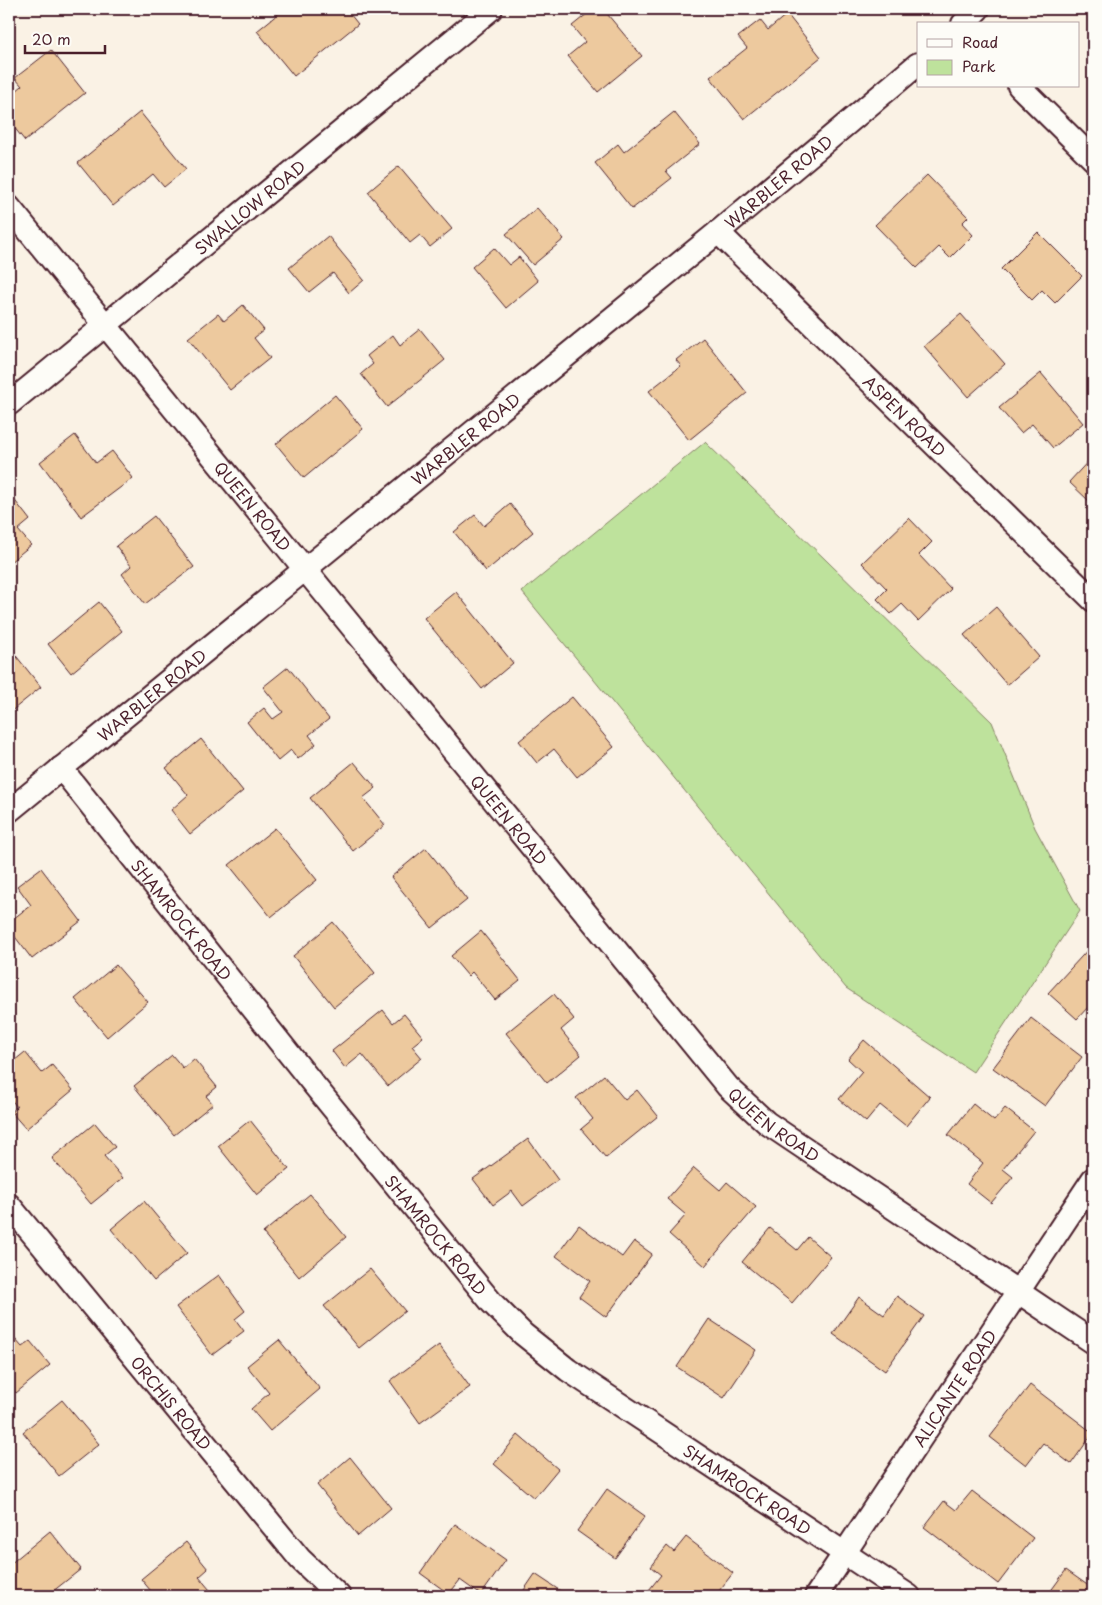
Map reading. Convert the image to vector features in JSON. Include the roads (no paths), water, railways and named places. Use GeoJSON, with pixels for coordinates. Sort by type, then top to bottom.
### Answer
{"type":"FeatureCollection","features":[{"type":"Feature","properties":{"kind":"street","name":"SWALLOW ROAD"},"geometry":{"type":"LineString","coordinates":[[9,404],[491,9]]}},
{"type":"Feature","properties":{"kind":"street"},"geometry":{"type":"LineString","coordinates":[[965,22],[978,9]]}},
{"type":"Feature","properties":{"kind":"street","name":"WARBLER ROAD"},"geometry":{"type":"LineString","coordinates":[[9,811],[718,232],[917,65]]}},
{"type":"Feature","properties":{"kind":"street"},"geometry":{"type":"LineString","coordinates":[[1021,88],[1093,159]]}},
{"type":"Feature","properties":{"kind":"street","name":"QUEEN ROAD"},"geometry":{"type":"LineString","coordinates":[[9,207],[728,1087],[767,1123],[1093,1342]]}},
{"type":"Feature","properties":{"kind":"street","name":"ASPEN ROAD"},"geometry":{"type":"LineString","coordinates":[[718,232],[1093,600]]}},
{"type":"Feature","properties":{"kind":"street","name":"SHAMROCK ROAD"},"geometry":{"type":"LineString","coordinates":[[61,768],[314,1085],[492,1303],[517,1328],[568,1370],[909,1596]]}},
{"type":"Feature","properties":{"kind":"street","name":"ALICANTE ROAD"},"geometry":{"type":"LineString","coordinates":[[816,1596],[1093,1180]]}},
{"type":"Feature","properties":{"kind":"street","name":"ORCHIS ROAD"},"geometry":{"type":"LineString","coordinates":[[9,1205],[300,1560],[339,1596]]}}]}
